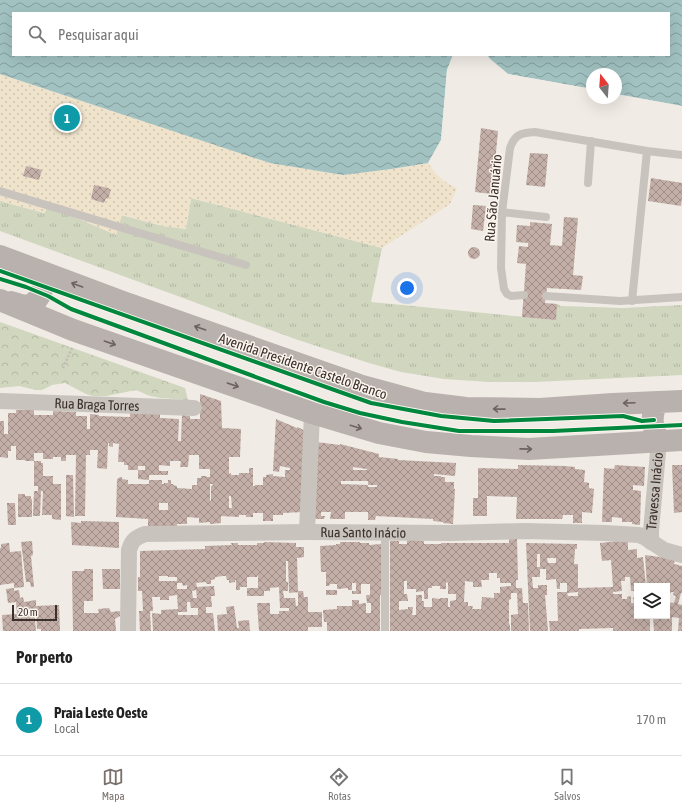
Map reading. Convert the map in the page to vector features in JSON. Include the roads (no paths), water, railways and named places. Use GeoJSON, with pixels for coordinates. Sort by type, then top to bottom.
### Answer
{"type":"FeatureCollection","features":[{"type":"Feature","properties":{"kind":"main road","name":"Avenida Presidente Castelo Branco"},"geometry":{"type":"LineString","coordinates":[[0,256],[38,271],[359,385],[425,403],[466,408],[540,409],[682,401]]}},
{"type":"Feature","properties":{"kind":"main road"},"geometry":{"type":"LineString","coordinates":[[0,299],[22,305],[29,305],[37,300],[42,292],[43,286],[43,281],[38,271]]}},
{"type":"Feature","properties":{"kind":"main road"},"geometry":{"type":"LineString","coordinates":[[0,299],[73,330],[312,413],[378,433],[426,442],[529,449],[682,440]]}},
{"type":"Feature","properties":{"kind":"main road"},"geometry":{"type":"LineString","coordinates":[[658,402],[653,411],[653,420],[659,441]]}},
{"type":"Feature","properties":{"kind":"street","name":"Rua Braga Torres"},"geometry":{"type":"LineString","coordinates":[[0,401],[194,408]]}},
{"type":"Feature","properties":{"kind":"street"},"geometry":{"type":"LineString","coordinates":[[307,532],[312,413]]}},
{"type":"Feature","properties":{"kind":"street","name":"Travessa Inácio"},"geometry":{"type":"LineString","coordinates":[[651,542],[659,441]]}},
{"type":"Feature","properties":{"kind":"street","name":"Rua Santo Inácio"},"geometry":{"type":"LineString","coordinates":[[128,631],[129,550],[136,537],[144,534],[307,532],[449,533],[524,531],[605,533],[639,535],[664,550],[682,555]]}},
{"type":"Feature","properties":{"kind":"lane","name":"Rua São Januário"},"geometry":{"type":"LineString","coordinates":[[524,295],[511,296],[507,294],[504,289],[501,268],[502,212],[510,148],[513,140],[523,133],[535,132],[647,151],[682,155]]}},
{"type":"Feature","properties":{"kind":"lane"},"geometry":{"type":"LineString","coordinates":[[588,183],[591,141]]}},
{"type":"Feature","properties":{"kind":"lane"},"geometry":{"type":"LineString","coordinates":[[632,301],[647,151]]}},
{"type":"Feature","properties":{"kind":"lane"},"geometry":{"type":"LineString","coordinates":[[0,191],[246,264]]}},
{"type":"Feature","properties":{"kind":"lane"},"geometry":{"type":"LineString","coordinates":[[502,212],[546,216]]}},
{"type":"Feature","properties":{"kind":"lane"},"geometry":{"type":"LineString","coordinates":[[546,296],[632,301],[682,297]]}},
{"type":"Feature","properties":{"kind":"lane"},"geometry":{"type":"LineString","coordinates":[[385,533],[385,631]]}},
{"type":"Feature","properties":{"kind":"water"},"geometry":{"type":"Polygon","coordinates":[[[0,0],[682,0],[682,106],[622,95],[622,68],[586,68],[586,88],[508,74],[488,56],[670,56],[670,12],[12,12],[12,56],[453,56],[447,70],[441,140],[428,163],[343,175],[270,163],[0,74],[0,0]]]}},
{"type":"Feature","properties":{"kind":"place","name":"Praia Leste Oeste"},"geometry":{"type":"Point","coordinates":[67,118]}}]}
